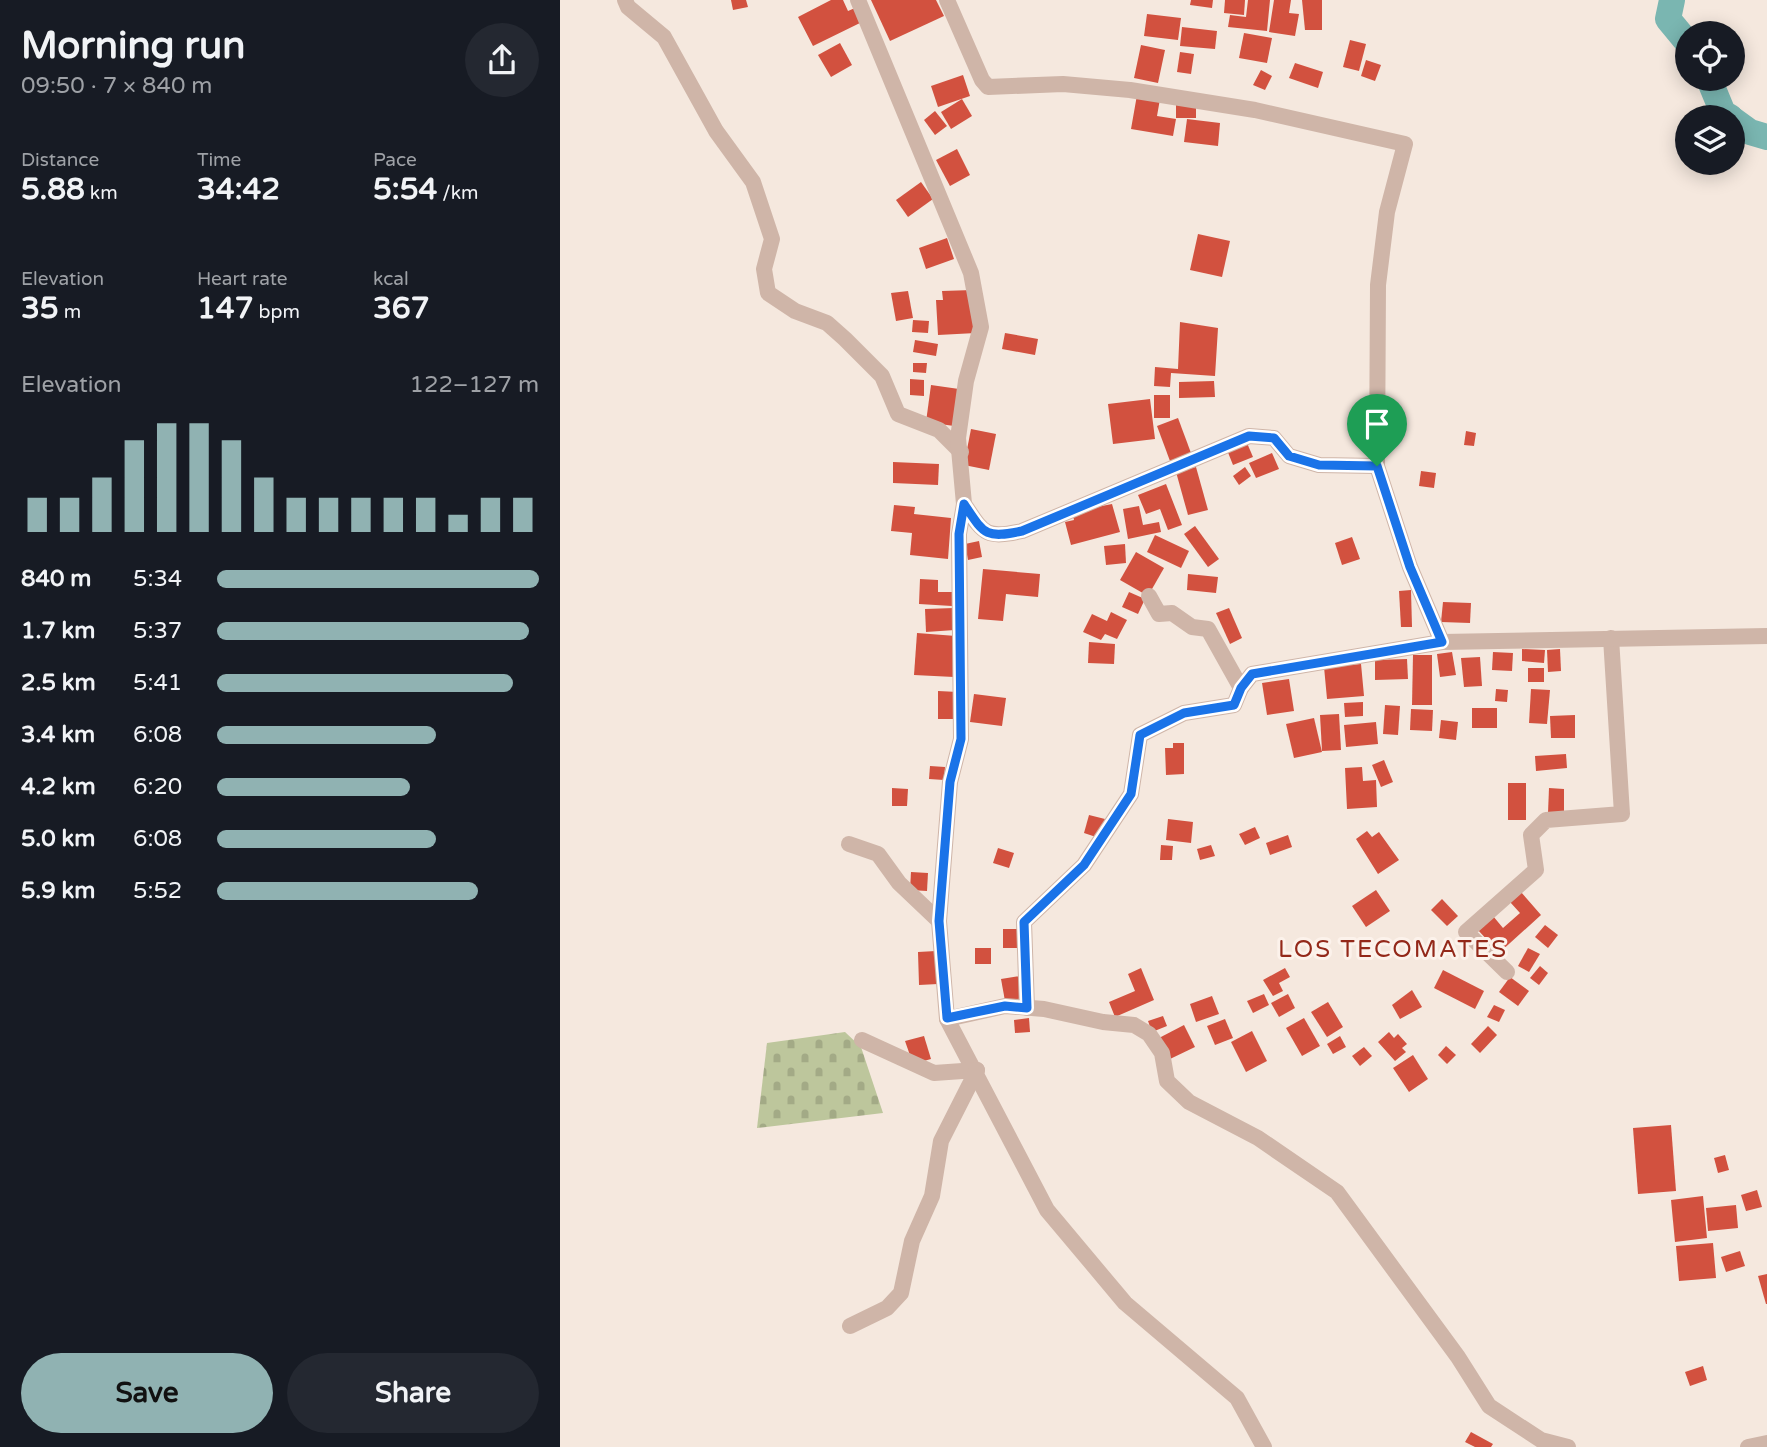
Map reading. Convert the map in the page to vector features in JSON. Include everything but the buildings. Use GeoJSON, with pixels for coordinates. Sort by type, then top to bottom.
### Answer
{"type":"FeatureCollection","features":[{"type":"Feature","properties":{"kind":"street"},"geometry":{"type":"LineString","coordinates":[[625,0],[628,7],[664,37],[716,131],[753,182],[772,239],[764,269],[768,293],[795,311],[827,323],[883,376],[898,414],[939,430],[961,452]]}},
{"type":"Feature","properties":{"kind":"street"},"geometry":{"type":"LineString","coordinates":[[858,0],[971,273],[981,327],[966,381],[958,438],[964,504],[959,534],[961,739],[950,782],[939,921],[947,1018],[1047,1210],[1125,1303],[1237,1398],[1265,1447]]}},
{"type":"Feature","properties":{"kind":"street"},"geometry":{"type":"LineString","coordinates":[[947,0],[982,80],[988,87],[1063,84],[1130,89],[1255,110],[1405,144],[1387,212],[1378,285],[1377,466],[1410,567],[1442,642]]}},
{"type":"Feature","properties":{"kind":"street"},"geometry":{"type":"LineString","coordinates":[[964,504],[982,531],[996,537],[1022,531],[1249,436],[1274,438],[1289,456],[1319,465],[1377,466]]}},
{"type":"Feature","properties":{"kind":"street"},"geometry":{"type":"LineString","coordinates":[[1149,596],[1159,614],[1172,613],[1192,627],[1208,629],[1241,688]]}},
{"type":"Feature","properties":{"kind":"street"},"geometry":{"type":"LineString","coordinates":[[1027,1008],[1024,922],[1084,865],[1131,794],[1140,735],[1184,713],[1234,705],[1241,688],[1252,674],[1442,642],[1767,636]]}},
{"type":"Feature","properties":{"kind":"street"},"geometry":{"type":"LineString","coordinates":[[1507,972],[1466,932],[1536,870],[1531,835],[1546,820],[1622,814],[1611,638]]}},
{"type":"Feature","properties":{"kind":"street"},"geometry":{"type":"LineString","coordinates":[[849,844],[878,853],[899,883],[939,921]]}},
{"type":"Feature","properties":{"kind":"street"},"geometry":{"type":"LineString","coordinates":[[947,1018],[1005,1006],[1103,1023],[1134,1025],[1149,1034],[1162,1053],[1167,1081],[1189,1102],[1258,1138],[1337,1192],[1458,1357],[1489,1406],[1541,1440],[1568,1447]]}},
{"type":"Feature","properties":{"kind":"street"},"geometry":{"type":"LineString","coordinates":[[862,1040],[934,1073],[976,1070]]}},
{"type":"Feature","properties":{"kind":"street"},"geometry":{"type":"LineString","coordinates":[[850,1326],[887,1308],[901,1293],[912,1241],[932,1196],[941,1141],[976,1070]]}},
{"type":"Feature","properties":{"kind":"street"},"geometry":{"type":"LineString","coordinates":[[1748,1447],[1767,1443]]}},
{"type":"Feature","properties":{"kind":"green space"},"geometry":{"type":"Polygon","coordinates":[[[845,1032],[861,1047],[883,1113],[757,1128],[767,1043],[845,1032]]]}},
{"type":"Feature","properties":{"kind":"waterway"},"geometry":{"type":"LineString","coordinates":[[1672,0],[1668,19],[1675,27]]}},
{"type":"Feature","properties":{"kind":"waterway"},"geometry":{"type":"LineString","coordinates":[[1714,91],[1720,105]]}},
{"type":"Feature","properties":{"kind":"waterway"},"geometry":{"type":"LineString","coordinates":[[1745,128],[1767,137]]}},
{"type":"Feature","properties":{"kind":"district","name":"LOS TECOMATES"},"geometry":{"type":"Point","coordinates":[1393,949]}},
{"type":"Feature","properties":{"kind":"route"},"geometry":{"type":"LineString","coordinates":[[1249,436],[1274,438],[1289,456],[1319,465],[1377,466],[1410,567],[1442,642],[1252,674],[1241,688],[1234,705],[1211,711],[1184,713],[1140,735],[1131,794],[1084,865],[1024,922],[1027,1008],[1005,1006],[947,1018],[939,921],[950,782],[961,739],[959,534],[964,504],[982,531],[996,537],[1022,531],[1249,436]]}}]}
